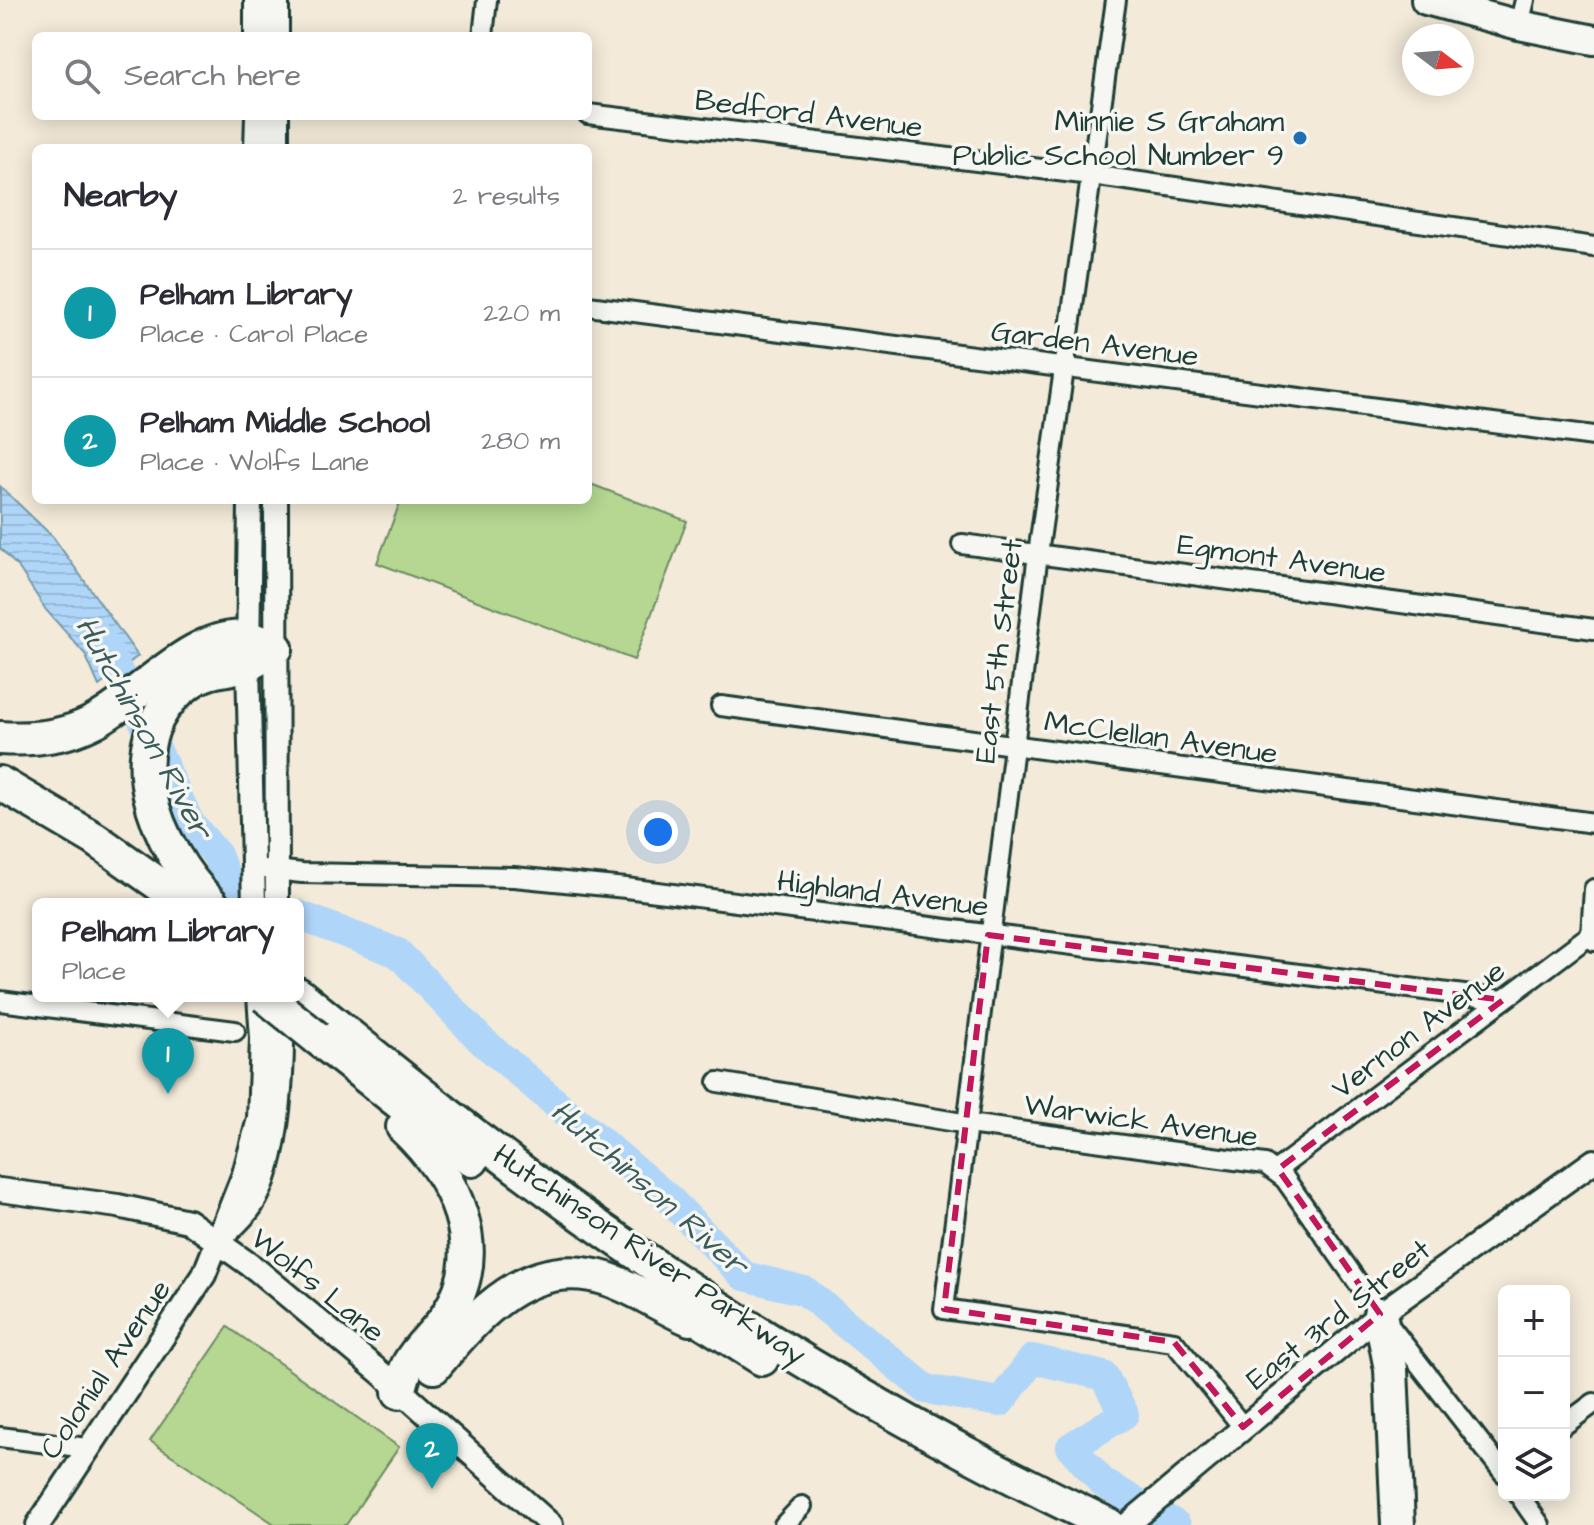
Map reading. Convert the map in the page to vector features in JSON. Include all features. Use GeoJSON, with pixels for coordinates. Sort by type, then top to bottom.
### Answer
{"type":"FeatureCollection","features":[{"type":"Feature","properties":{"kind":"highway"},"geometry":{"type":"LineString","coordinates":[[0,738],[55,735],[89,725],[181,674],[216,642],[258,650]]}},
{"type":"Feature","properties":{"kind":"highway"},"geometry":{"type":"LineString","coordinates":[[181,674],[155,731],[148,757],[148,789],[154,815],[169,852],[207,898]]}},
{"type":"Feature","properties":{"kind":"highway"},"geometry":{"type":"LineString","coordinates":[[0,783],[95,839],[179,898]]}},
{"type":"Feature","properties":{"kind":"highway"},"geometry":{"type":"LineString","coordinates":[[0,807],[86,858],[143,898]]}},
{"type":"Feature","properties":{"kind":"highway"},"geometry":{"type":"LineString","coordinates":[[304,992],[326,1031]]}},
{"type":"Feature","properties":{"kind":"highway","name":"Hutchinson River Parkway"},"geometry":{"type":"LineString","coordinates":[[275,1002],[326,1031],[682,1283],[883,1406],[1109,1525]]}},
{"type":"Feature","properties":{"kind":"highway","name":"Hutchinson River Parkway"},"geometry":{"type":"LineString","coordinates":[[304,1002],[346,1061],[543,1213],[712,1329],[872,1424],[1062,1525]]}},
{"type":"Feature","properties":{"kind":"highway"},"geometry":{"type":"LineString","coordinates":[[346,1061],[442,1173],[455,1195],[467,1235],[467,1265],[458,1296],[444,1320],[409,1363],[399,1392]]}},
{"type":"Feature","properties":{"kind":"highway"},"geometry":{"type":"LineString","coordinates":[[399,1392],[427,1376],[492,1302],[519,1285],[545,1277],[577,1274],[608,1279],[712,1329]]}},
{"type":"Feature","properties":{"kind":"highway"},"geometry":{"type":"LineString","coordinates":[[1380,1314],[1391,1369],[1398,1524]]}},
{"type":"Feature","properties":{"kind":"main road"},"geometry":{"type":"LineString","coordinates":[[1426,0],[1522,13],[1594,40]]}},
{"type":"Feature","properties":{"kind":"street"},"geometry":{"type":"LineString","coordinates":[[256,0],[256,32]]}},
{"type":"Feature","properties":{"kind":"street"},"geometry":{"type":"LineString","coordinates":[[277,0],[277,32]]}},
{"type":"Feature","properties":{"kind":"street"},"geometry":{"type":"LineString","coordinates":[[483,32],[487,0]]}},
{"type":"Feature","properties":{"kind":"street","name":"East 5th Street"},"geometry":{"type":"LineString","coordinates":[[1116,0],[1038,554],[1016,745],[988,935],[944,1309],[1174,1342],[1243,1427]]}},
{"type":"Feature","properties":{"kind":"street","name":"Bedford Avenue"},"geometry":{"type":"LineString","coordinates":[[592,114],[1091,175],[1594,247]]}},
{"type":"Feature","properties":{"kind":"street"},"geometry":{"type":"LineString","coordinates":[[256,144],[257,120]]}},
{"type":"Feature","properties":{"kind":"street"},"geometry":{"type":"LineString","coordinates":[[277,120],[277,144]]}},
{"type":"Feature","properties":{"kind":"street","name":"Garden Avenue"},"geometry":{"type":"LineString","coordinates":[[592,307],[1594,436]]}},
{"type":"Feature","properties":{"kind":"street"},"geometry":{"type":"LineString","coordinates":[[250,504],[266,874],[275,898]]}},
{"type":"Feature","properties":{"kind":"street"},"geometry":{"type":"LineString","coordinates":[[256,898],[266,874],[258,650],[276,504]]}},
{"type":"Feature","properties":{"kind":"street","name":"Egmont Avenue"},"geometry":{"type":"LineString","coordinates":[[962,544],[1594,629]]}},
{"type":"Feature","properties":{"kind":"street","name":"McClellan Avenue"},"geometry":{"type":"LineString","coordinates":[[721,706],[1594,823]]}},
{"type":"Feature","properties":{"kind":"street","name":"Highland Avenue"},"geometry":{"type":"LineString","coordinates":[[266,874],[528,878],[1503,1000]]}},
{"type":"Feature","properties":{"kind":"street"},"geometry":{"type":"LineString","coordinates":[[1593,936],[1594,889]]}},
{"type":"Feature","properties":{"kind":"street","name":"Vernon Avenue"},"geometry":{"type":"LineString","coordinates":[[1275,1171],[1593,936]]}},
{"type":"Feature","properties":{"kind":"street"},"geometry":{"type":"LineString","coordinates":[[0,1001],[235,1031]]}},
{"type":"Feature","properties":{"kind":"street","name":"Colonial Avenue"},"geometry":{"type":"LineString","coordinates":[[38,1525],[204,1275],[244,1174],[259,1119],[262,1038],[259,1002]]}},
{"type":"Feature","properties":{"kind":"street","name":"Colonial Avenue"},"geometry":{"type":"LineString","coordinates":[[217,1243],[252,1204],[266,1168],[275,1128],[281,1075],[281,1002]]}},
{"type":"Feature","properties":{"kind":"street","name":"Warwick Avenue"},"geometry":{"type":"LineString","coordinates":[[718,1082],[968,1124],[1242,1159],[1275,1171],[1285,1179],[1380,1314],[1498,1465]]}},
{"type":"Feature","properties":{"kind":"street","name":"East 3rd Street"},"geometry":{"type":"LineString","coordinates":[[1127,1525],[1380,1314],[1594,1161]]}},
{"type":"Feature","properties":{"kind":"street","name":"Wolfs Lane"},"geometry":{"type":"LineString","coordinates":[[0,1190],[118,1206],[188,1221],[257,1270],[551,1525]]}},
{"type":"Feature","properties":{"kind":"street"},"geometry":{"type":"LineString","coordinates":[[1570,1421],[1594,1403]]}},
{"type":"Feature","properties":{"kind":"street"},"geometry":{"type":"LineString","coordinates":[[0,1437],[87,1448]]}},
{"type":"Feature","properties":{"kind":"street"},"geometry":{"type":"LineString","coordinates":[[1523,1501],[1540,1525]]}},
{"type":"Feature","properties":{"kind":"street"},"geometry":{"type":"LineString","coordinates":[[784,1525],[802,1506]]}},
{"type":"Feature","properties":{"kind":"highlighted area"},"geometry":{"type":"Polygon","coordinates":[[[988,935],[1503,1000],[1278,1169],[1380,1314],[1243,1427],[1174,1342],[944,1309],[988,935]]]}},
{"type":"Feature","properties":{"kind":"green space"},"geometry":{"type":"Polygon","coordinates":[[[592,485],[687,521],[634,660],[377,563],[399,504],[592,504],[592,485]]]}},
{"type":"Feature","properties":{"kind":"green space"},"geometry":{"type":"Polygon","coordinates":[[[228,1327],[399,1447],[346,1525],[276,1525],[150,1441],[228,1327]]]}},
{"type":"Feature","properties":{"kind":"water"},"geometry":{"type":"Polygon","coordinates":[[[0,486],[53,537],[138,656],[99,686],[85,654],[46,610],[19,568],[0,548],[0,486]]]}},
{"type":"Feature","properties":{"kind":"waterway","name":"Hutchinson River"},"geometry":{"type":"LineString","coordinates":[[100,638],[139,711],[189,822],[217,855],[234,898]]}},
{"type":"Feature","properties":{"kind":"waterway","name":"Hutchinson River"},"geometry":{"type":"LineString","coordinates":[[304,917],[398,953],[481,1040],[670,1200],[744,1276],[805,1291],[926,1389],[1000,1402],[1033,1359],[1104,1376],[1124,1414],[1071,1447],[1103,1483],[1176,1525]]}},
{"type":"Feature","properties":{"kind":"place","name":"Minnie S Graham Public School Number 9"},"geometry":{"type":"Point","coordinates":[1300,138]}},
{"type":"Feature","properties":{"kind":"place","name":"Pelham Library"},"geometry":{"type":"Point","coordinates":[168,1094]}},
{"type":"Feature","properties":{"kind":"place","name":"Pelham Middle School"},"geometry":{"type":"Point","coordinates":[432,1489]}}]}
